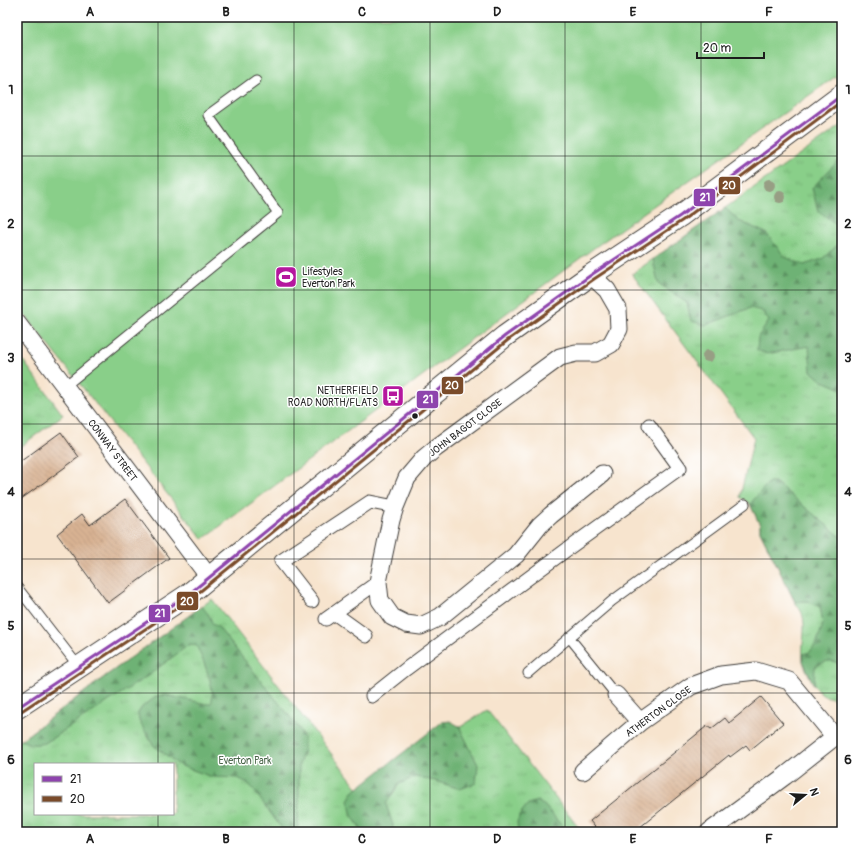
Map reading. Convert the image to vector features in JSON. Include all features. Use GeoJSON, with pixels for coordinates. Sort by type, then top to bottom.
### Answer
{"type":"FeatureCollection","features":[{"type":"Feature","properties":{"kind":"street"},"geometry":{"type":"LineString","coordinates":[[17,708],[189,594],[506,336],[591,275],[680,216],[842,95]]}},
{"type":"Feature","properties":{"kind":"street","name":"JOHN BAGOT CLOSE"},"geometry":{"type":"LineString","coordinates":[[591,275],[607,290],[618,309],[619,329],[611,344],[595,353],[576,353],[560,357],[424,458],[408,478],[395,507],[378,582],[380,600],[392,617],[406,624],[421,626],[440,617],[516,555],[540,525],[602,474]]}},
{"type":"Feature","properties":{"kind":"street","name":"CONWAY STREET"},"geometry":{"type":"LineString","coordinates":[[17,323],[209,577]]}},
{"type":"Feature","properties":{"kind":"street"},"geometry":{"type":"LineString","coordinates":[[372,696],[573,545],[680,468],[649,425]]}},
{"type":"Feature","properties":{"kind":"street"},"geometry":{"type":"LineString","coordinates":[[312,601],[281,561],[370,502],[395,507]]}},
{"type":"Feature","properties":{"kind":"street"},"geometry":{"type":"LineString","coordinates":[[366,636],[330,616],[378,582]]}},
{"type":"Feature","properties":{"kind":"street","name":"ATHERTON CLOSE"},"geometry":{"type":"LineString","coordinates":[[583,771],[640,722],[691,686],[721,675],[756,671],[789,681],[839,734]]}},
{"type":"Feature","properties":{"kind":"street"},"geometry":{"type":"LineString","coordinates":[[616,695],[640,722]]}},
{"type":"Feature","properties":{"kind":"street"},"geometry":{"type":"LineString","coordinates":[[709,832],[839,734]]}},
{"type":"Feature","properties":{"kind":"lane"},"geometry":{"type":"LineString","coordinates":[[65,386],[278,213],[208,115],[256,80]]}},
{"type":"Feature","properties":{"kind":"lane"},"geometry":{"type":"LineString","coordinates":[[528,673],[612,601],[745,504]]}},
{"type":"Feature","properties":{"kind":"lane"},"geometry":{"type":"LineString","coordinates":[[17,587],[79,667]]}},
{"type":"Feature","properties":{"kind":"lane"},"geometry":{"type":"LineString","coordinates":[[570,637],[616,695]]}},
{"type":"Feature","properties":{"kind":"green space","name":"Lifestyles Everton Park"},"geometry":{"type":"Polygon","coordinates":[[[17,17],[842,17],[842,72],[594,248],[203,539],[17,305],[17,17]]]}},
{"type":"Feature","properties":{"kind":"green space"},"geometry":{"type":"Polygon","coordinates":[[[842,125],[842,697],[835,698],[825,696],[817,689],[806,668],[803,653],[804,624],[802,613],[795,602],[760,531],[760,525],[750,504],[740,497],[754,438],[632,274],[842,125]]]}},
{"type":"Feature","properties":{"kind":"green space"},"geometry":{"type":"Polygon","coordinates":[[[842,158],[842,225],[835,223],[818,211],[812,188],[842,158]]]}},
{"type":"Feature","properties":{"kind":"green space"},"geometry":{"type":"Polygon","coordinates":[[[725,208],[739,221],[766,233],[785,257],[804,265],[822,259],[842,241],[842,389],[821,380],[811,371],[809,346],[767,354],[757,350],[758,337],[769,321],[762,311],[750,308],[706,325],[691,321],[687,303],[658,283],[653,259],[725,208]]]}},
{"type":"Feature","properties":{"kind":"green space"},"geometry":{"type":"Polygon","coordinates":[[[17,352],[63,415],[17,449],[17,352]]]}},
{"type":"Feature","properties":{"kind":"green space"},"geometry":{"type":"Polygon","coordinates":[[[769,482],[775,482],[842,538],[842,665],[828,661],[815,667],[814,686],[803,661],[803,654],[810,652],[817,642],[823,624],[820,607],[807,601],[795,602],[760,531],[760,525],[750,504],[769,482]]]}},
{"type":"Feature","properties":{"kind":"green space","name":"Everton Park"},"geometry":{"type":"Polygon","coordinates":[[[212,599],[360,791],[487,710],[582,832],[17,832],[17,743],[107,675],[212,599]]]}},
{"type":"Feature","properties":{"kind":"green space"},"geometry":{"type":"Polygon","coordinates":[[[202,606],[210,617],[212,624],[218,627],[299,728],[304,738],[304,750],[299,765],[298,827],[293,831],[283,830],[249,784],[238,778],[212,777],[179,765],[153,745],[139,721],[138,713],[142,707],[157,696],[166,695],[207,704],[211,703],[212,691],[210,683],[205,665],[196,645],[190,644],[146,677],[45,743],[33,744],[21,740],[202,606]]]}},
{"type":"Feature","properties":{"kind":"green space"},"geometry":{"type":"Polygon","coordinates":[[[450,721],[459,726],[478,765],[476,783],[460,789],[435,781],[415,777],[399,784],[386,804],[393,825],[392,832],[363,832],[352,816],[348,800],[353,792],[442,722],[450,721]]]}},
{"type":"Feature","properties":{"kind":"green space"},"geometry":{"type":"Polygon","coordinates":[[[537,801],[545,806],[567,832],[518,832],[517,822],[520,814],[528,804],[537,801]]]}},
{"type":"Feature","properties":{"kind":"building"},"geometry":{"type":"Polygon","coordinates":[[[61,432],[79,457],[17,502],[17,464],[61,432]]]}},
{"type":"Feature","properties":{"kind":"building"},"geometry":{"type":"Polygon","coordinates":[[[125,499],[169,558],[108,603],[57,534],[82,514],[90,525],[125,499]]]}},
{"type":"Feature","properties":{"kind":"building"},"geometry":{"type":"Polygon","coordinates":[[[761,697],[783,723],[750,750],[746,745],[730,757],[729,755],[634,832],[599,832],[590,821],[707,726],[711,729],[725,718],[729,723],[761,697]]]}},
{"type":"Feature","properties":{"kind":"transit line","name":"21"},"geometry":{"type":"LineString","coordinates":[[17,708],[189,594],[505,336],[591,275],[680,216],[842,95]]}},
{"type":"Feature","properties":{"kind":"transit line","name":"20"},"geometry":{"type":"LineString","coordinates":[[20,712],[192,598],[508,340],[594,279],[683,220],[842,101]]}},
{"type":"Feature","properties":{"kind":"place","name":"Lifestyles Everton Park"},"geometry":{"type":"Point","coordinates":[286,277]}},
{"type":"Feature","properties":{"kind":"place","name":"NETHERFIELD ROAD NORTH/FLATS"},"geometry":{"type":"Point","coordinates":[393,396]}}]}
